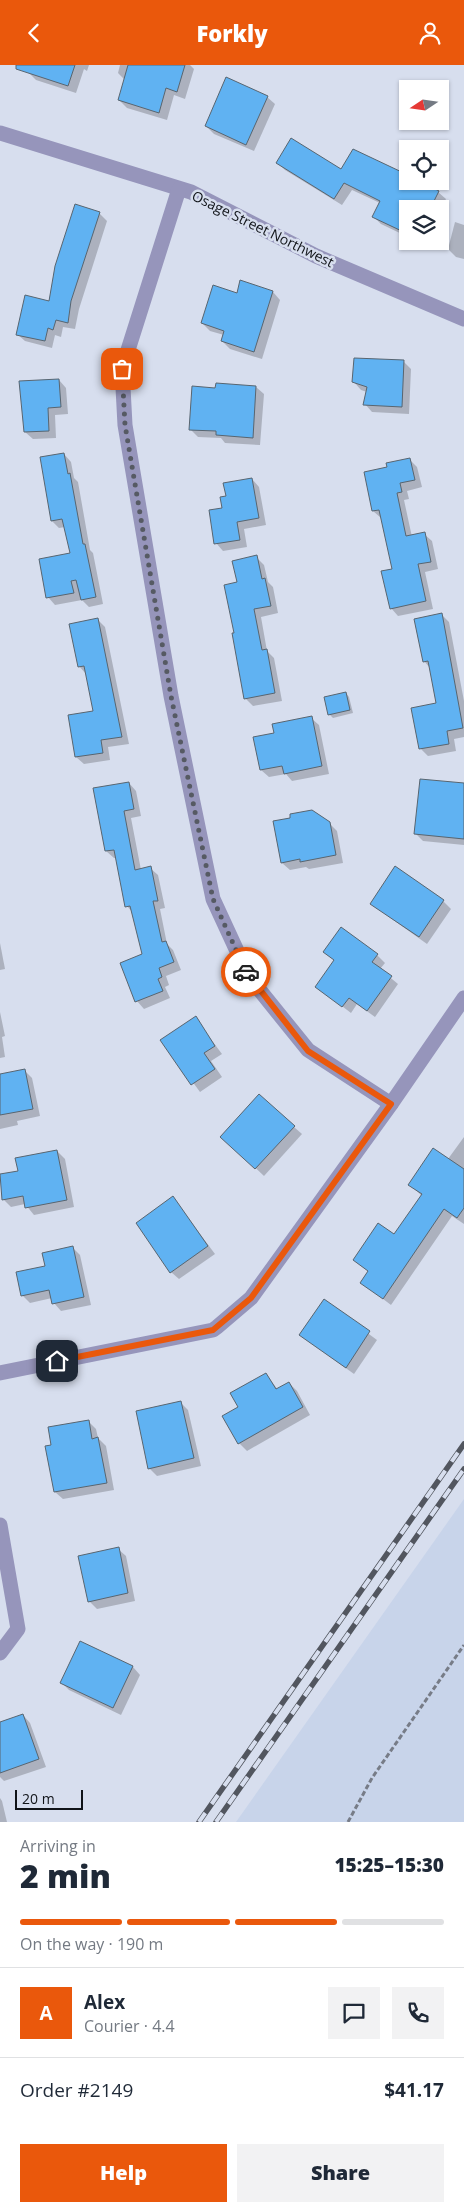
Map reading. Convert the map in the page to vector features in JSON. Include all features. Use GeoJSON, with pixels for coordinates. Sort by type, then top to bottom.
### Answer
{"type":"FeatureCollection","features":[{"type":"Feature","properties":{"kind":"street","name":"Osage Street Northwest"},"geometry":{"type":"LineString","coordinates":[[0,133],[196,195],[316,256],[464,319]]}},
{"type":"Feature","properties":{"kind":"street"},"geometry":{"type":"LineString","coordinates":[[179,189],[122,369],[127,442],[171,696],[213,899],[249,977],[308,1051],[391,1104]]}},
{"type":"Feature","properties":{"kind":"street"},"geometry":{"type":"LineString","coordinates":[[0,1373],[213,1330],[251,1298],[391,1104],[464,998]]}},
{"type":"Feature","properties":{"kind":"street"},"geometry":{"type":"LineString","coordinates":[[0,1525],[18,1629],[0,1653]]}},
{"type":"Feature","properties":{"kind":"path"},"geometry":{"type":"LineString","coordinates":[[348,1822],[372,1778],[464,1645]]}},
{"type":"Feature","properties":{"kind":"shaded area"},"geometry":{"type":"Polygon","coordinates":[[[464,1499],[464,1822],[236,1822],[464,1499]]]}},
{"type":"Feature","properties":{"kind":"building"},"geometry":{"type":"Polygon","coordinates":[[[16,65],[75,65],[68,86],[16,69],[16,65]]]}},
{"type":"Feature","properties":{"kind":"building"},"geometry":{"type":"Polygon","coordinates":[[[128,65],[185,65],[177,92],[166,88],[159,113],[118,100],[128,65]]]}},
{"type":"Feature","properties":{"kind":"building"},"geometry":{"type":"Polygon","coordinates":[[[226,77],[268,96],[246,145],[205,126],[226,77]]]}},
{"type":"Feature","properties":{"kind":"building"},"geometry":{"type":"Polygon","coordinates":[[[291,138],[341,169],[353,149],[399,171],[399,190],[439,191],[434,200],[399,200],[399,230],[372,217],[380,201],[344,183],[334,199],[276,163],[291,138]]]}},
{"type":"Feature","properties":{"kind":"building"},"geometry":{"type":"Polygon","coordinates":[[[75,204],[100,212],[71,301],[68,323],[56,320],[53,330],[48,328],[45,341],[16,335],[25,295],[49,301],[55,266],[75,204]]]}},
{"type":"Feature","properties":{"kind":"building"},"geometry":{"type":"Polygon","coordinates":[[[240,280],[273,291],[254,352],[221,341],[224,331],[201,323],[213,285],[237,293],[240,280]]]}},
{"type":"Feature","properties":{"kind":"building"},"geometry":{"type":"Polygon","coordinates":[[[354,358],[404,360],[402,407],[363,405],[367,387],[352,382],[354,358]]]}},
{"type":"Feature","properties":{"kind":"building"},"geometry":{"type":"Polygon","coordinates":[[[59,379],[61,407],[48,408],[49,431],[24,432],[19,381],[59,379]]]}},
{"type":"Feature","properties":{"kind":"building"},"geometry":{"type":"Polygon","coordinates":[[[216,383],[256,386],[253,438],[216,435],[216,431],[189,430],[192,386],[215,388],[216,383]]]}},
{"type":"Feature","properties":{"kind":"building"},"geometry":{"type":"Polygon","coordinates":[[[64,453],[68,474],[70,473],[83,544],[85,544],[96,597],[81,600],[76,580],[71,581],[74,593],[46,598],[39,559],[70,553],[62,519],[51,521],[40,457],[64,453]]]}},
{"type":"Feature","properties":{"kind":"building"},"geometry":{"type":"Polygon","coordinates":[[[410,458],[415,480],[400,483],[402,492],[397,493],[406,536],[425,532],[431,562],[418,564],[426,601],[390,609],[381,571],[392,569],[379,510],[372,511],[364,472],[387,467],[386,463],[410,458]]]}},
{"type":"Feature","properties":{"kind":"building"},"geometry":{"type":"Polygon","coordinates":[[[252,478],[259,518],[237,522],[240,540],[214,544],[209,510],[222,508],[220,497],[226,496],[223,483],[252,478]]]}},
{"type":"Feature","properties":{"kind":"building"},"geometry":{"type":"Polygon","coordinates":[[[257,555],[262,579],[265,578],[271,606],[254,609],[262,650],[267,649],[275,693],[244,699],[232,633],[234,633],[224,585],[237,582],[232,561],[257,555]]]}},
{"type":"Feature","properties":{"kind":"building"},"geometry":{"type":"Polygon","coordinates":[[[442,613],[463,728],[447,731],[449,744],[419,749],[411,708],[436,703],[428,661],[423,662],[414,619],[442,613]]]}},
{"type":"Feature","properties":{"kind":"building"},"geometry":{"type":"Polygon","coordinates":[[[98,618],[122,737],[101,740],[103,753],[75,757],[68,715],[93,711],[84,666],[78,667],[69,624],[98,618]]]}},
{"type":"Feature","properties":{"kind":"building"},"geometry":{"type":"Polygon","coordinates":[[[346,692],[350,710],[328,715],[324,697],[346,692]]]}},
{"type":"Feature","properties":{"kind":"building"},"geometry":{"type":"Polygon","coordinates":[[[312,716],[322,766],[284,774],[282,766],[260,770],[253,737],[274,733],[272,724],[312,716]]]}},
{"type":"Feature","properties":{"kind":"building"},"geometry":{"type":"Polygon","coordinates":[[[420,779],[464,783],[464,839],[414,834],[420,779]]]}},
{"type":"Feature","properties":{"kind":"building"},"geometry":{"type":"Polygon","coordinates":[[[129,782],[134,809],[124,811],[135,870],[151,866],[158,901],[153,901],[162,942],[166,941],[174,962],[159,968],[162,977],[158,979],[163,991],[135,1002],[120,963],[142,954],[130,906],[125,907],[114,850],[105,851],[93,788],[129,782]]]}},
{"type":"Feature","properties":{"kind":"building"},"geometry":{"type":"Polygon","coordinates":[[[312,810],[330,822],[336,855],[300,862],[300,859],[281,863],[273,821],[290,818],[290,814],[312,810]]]}},
{"type":"Feature","properties":{"kind":"building"},"geometry":{"type":"Polygon","coordinates":[[[395,866],[444,900],[419,937],[370,904],[395,866]]]}},
{"type":"Feature","properties":{"kind":"building"},"geometry":{"type":"Polygon","coordinates":[[[341,927],[378,954],[372,962],[392,976],[367,1011],[349,998],[342,1007],[315,987],[334,960],[323,952],[341,927]]]}},
{"type":"Feature","properties":{"kind":"building"},"geometry":{"type":"Polygon","coordinates":[[[196,1016],[215,1046],[204,1053],[215,1069],[191,1085],[160,1040],[196,1016]]]}},
{"type":"Feature","properties":{"kind":"building"},"geometry":{"type":"Polygon","coordinates":[[[25,1069],[33,1109],[0,1115],[0,1074],[25,1069]]]}},
{"type":"Feature","properties":{"kind":"building"},"geometry":{"type":"Polygon","coordinates":[[[259,1094],[295,1126],[255,1169],[220,1137],[259,1094]]]}},
{"type":"Feature","properties":{"kind":"building"},"geometry":{"type":"Polygon","coordinates":[[[433,1148],[464,1169],[464,1208],[457,1218],[444,1209],[383,1299],[360,1283],[368,1271],[353,1260],[378,1223],[394,1234],[422,1194],[408,1185],[433,1148]]]}},
{"type":"Feature","properties":{"kind":"building"},"geometry":{"type":"Polygon","coordinates":[[[57,1150],[67,1200],[25,1208],[23,1196],[2,1200],[0,1174],[18,1171],[15,1158],[57,1150]]]}},
{"type":"Feature","properties":{"kind":"building"},"geometry":{"type":"Polygon","coordinates":[[[173,1196],[208,1246],[170,1273],[136,1223],[173,1196]]]}},
{"type":"Feature","properties":{"kind":"building"},"geometry":{"type":"Polygon","coordinates":[[[73,1246],[84,1297],[52,1304],[49,1290],[21,1296],[16,1272],[45,1266],[42,1253],[73,1246]]]}},
{"type":"Feature","properties":{"kind":"building"},"geometry":{"type":"Polygon","coordinates":[[[324,1299],[370,1331],[346,1368],[299,1335],[324,1299]]]}},
{"type":"Feature","properties":{"kind":"building"},"geometry":{"type":"Polygon","coordinates":[[[266,1373],[276,1389],[289,1382],[303,1407],[238,1444],[222,1416],[238,1407],[230,1393],[266,1373]]]}},
{"type":"Feature","properties":{"kind":"building"},"geometry":{"type":"Polygon","coordinates":[[[181,1401],[194,1458],[148,1469],[136,1411],[181,1401]]]}},
{"type":"Feature","properties":{"kind":"building"},"geometry":{"type":"Polygon","coordinates":[[[89,1420],[92,1439],[98,1437],[107,1483],[54,1492],[45,1446],[51,1445],[48,1427],[89,1420]]]}},
{"type":"Feature","properties":{"kind":"building"},"geometry":{"type":"Polygon","coordinates":[[[119,1547],[128,1593],[88,1602],[78,1556],[119,1547]]]}},
{"type":"Feature","properties":{"kind":"building"},"geometry":{"type":"Polygon","coordinates":[[[80,1641],[133,1666],[113,1708],[60,1683],[80,1641]]]}},
{"type":"Feature","properties":{"kind":"building"},"geometry":{"type":"Polygon","coordinates":[[[23,1714],[39,1759],[0,1773],[0,1722],[23,1714]]]}},
{"type":"Feature","properties":{"kind":"railway"},"geometry":{"type":"LineString","coordinates":[[199,1822],[464,1444]]}},
{"type":"Feature","properties":{"kind":"railway"},"geometry":{"type":"LineString","coordinates":[[216,1822],[464,1469]]}},
{"type":"Feature","properties":{"kind":"way so far"},"geometry":{"type":"LineString","coordinates":[[122,369],[128,450],[171,696],[213,899],[246,972]]}},
{"type":"Feature","properties":{"kind":"route"},"geometry":{"type":"LineString","coordinates":[[57,1361],[213,1330],[251,1298],[391,1104],[308,1051],[246,972]]}}]}
